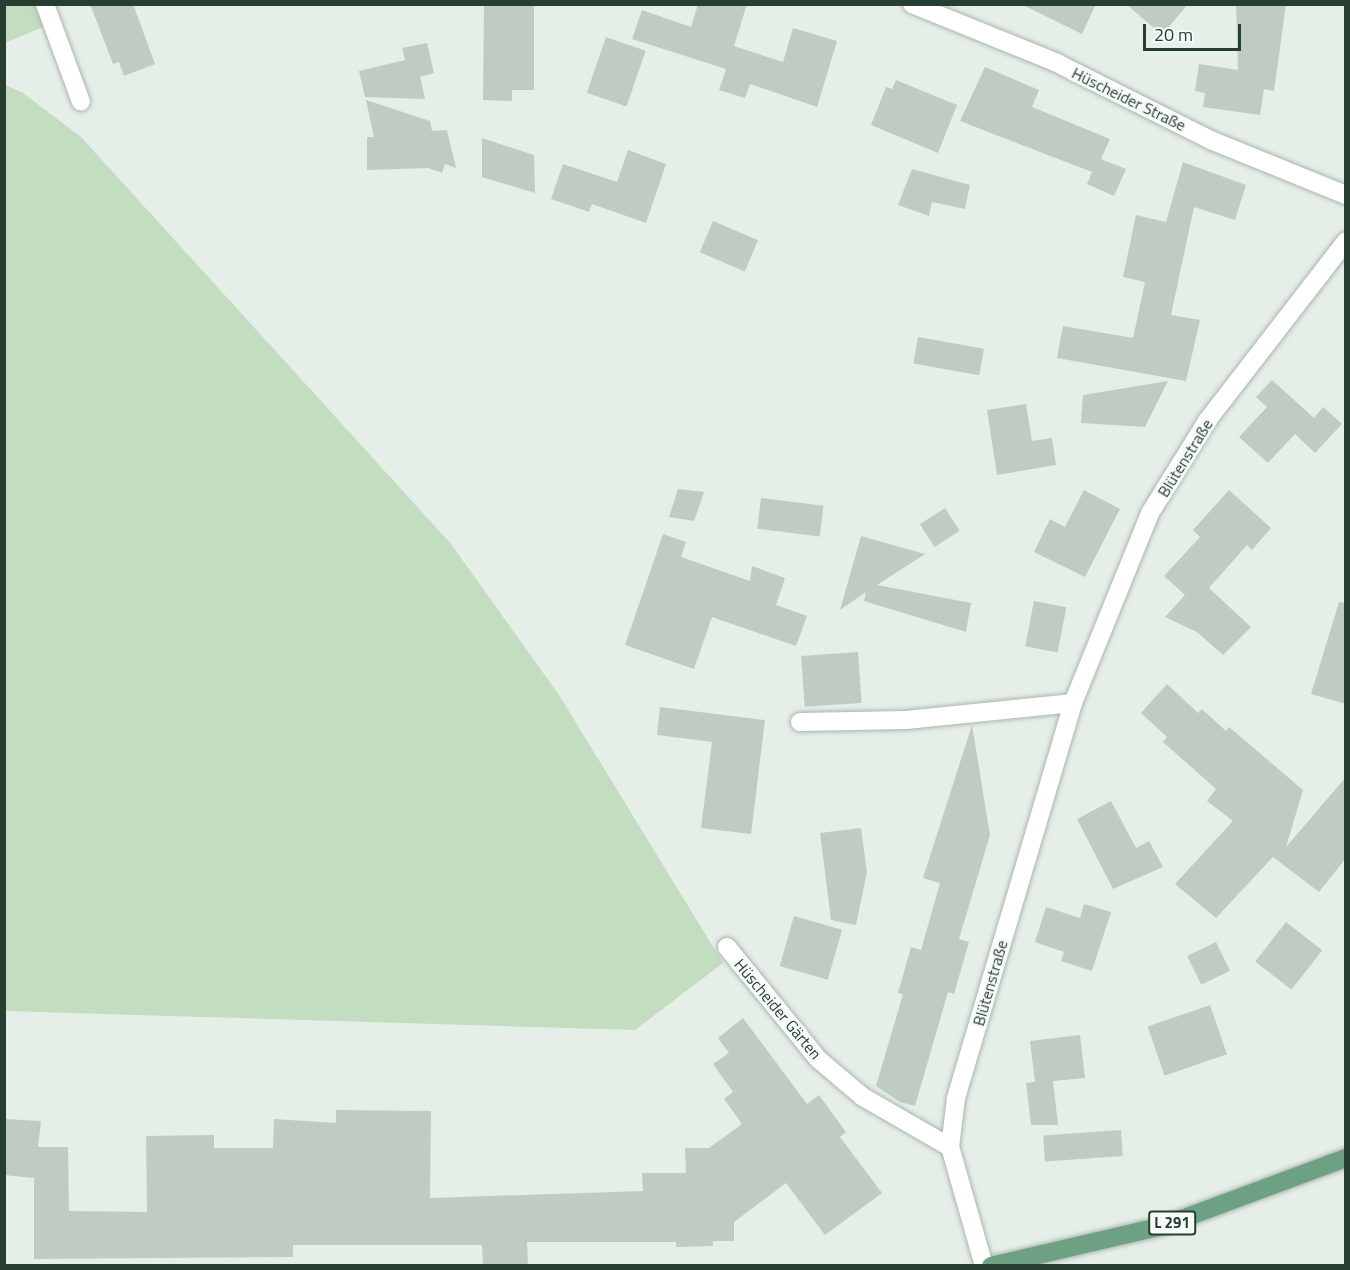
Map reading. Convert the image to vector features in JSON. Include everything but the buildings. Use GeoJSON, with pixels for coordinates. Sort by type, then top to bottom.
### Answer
{"type":"FeatureCollection","features":[{"type":"Feature","properties":{"kind":"main road","name":"L 291"},"geometry":{"type":"LineString","coordinates":[[991,1266],[1163,1226],[1346,1158]]}},
{"type":"Feature","properties":{"kind":"street"},"geometry":{"type":"LineString","coordinates":[[45,4],[81,102]]}},
{"type":"Feature","properties":{"kind":"street","name":"Hüscheider Straße"},"geometry":{"type":"LineString","coordinates":[[912,4],[1057,63],[1214,141],[1346,195]]}},
{"type":"Feature","properties":{"kind":"street","name":"Blütenstraße"},"geometry":{"type":"LineString","coordinates":[[984,1266],[950,1147],[956,1098],[1073,703],[1150,513],[1207,421],[1346,241]]}},
{"type":"Feature","properties":{"kind":"street"},"geometry":{"type":"LineString","coordinates":[[800,722],[906,720],[1073,703]]}},
{"type":"Feature","properties":{"kind":"street","name":"Hüscheider Gärten"},"geometry":{"type":"LineString","coordinates":[[727,947],[818,1059],[863,1097],[950,1147]]}},
{"type":"Feature","properties":{"kind":"green space"},"geometry":{"type":"Polygon","coordinates":[[[5,4],[35,5],[43,27],[5,43],[5,4]]]}},
{"type":"Feature","properties":{"kind":"green space"},"geometry":{"type":"Polygon","coordinates":[[[4,84],[23,93],[81,137],[451,544],[559,695],[723,963],[635,1030],[5,1011],[4,84]]]}}]}
